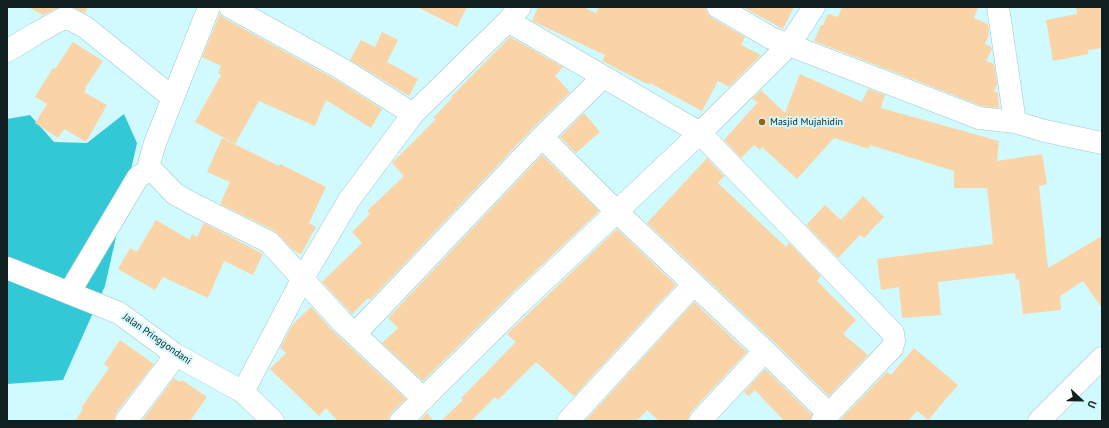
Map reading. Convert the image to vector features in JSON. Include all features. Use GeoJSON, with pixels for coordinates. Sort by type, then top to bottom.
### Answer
{"type":"FeatureCollection","features":[{"type":"Feature","properties":{"kind":"street"},"geometry":{"type":"LineString","coordinates":[[209,7],[150,160],[150,169],[175,194],[269,242],[342,322],[424,399]]}},
{"type":"Feature","properties":{"kind":"street"},"geometry":{"type":"LineString","coordinates":[[230,7],[342,69],[413,114]]}},
{"type":"Feature","properties":{"kind":"street"},"geometry":{"type":"LineString","coordinates":[[718,7],[771,38],[979,118],[1015,122],[1045,131],[1102,144]]}},
{"type":"Feature","properties":{"kind":"street"},"geometry":{"type":"LineString","coordinates":[[401,421],[518,305],[700,133],[789,45],[814,7]]}},
{"type":"Feature","properties":{"kind":"street"},"geometry":{"type":"LineString","coordinates":[[998,7],[1015,122]]}},
{"type":"Feature","properties":{"kind":"street"},"geometry":{"type":"LineString","coordinates":[[243,392],[303,278],[350,200],[413,114],[514,14],[603,77],[700,133],[893,333],[894,341],[892,348],[825,417],[765,351],[617,212],[542,137]]}},
{"type":"Feature","properties":{"kind":"street"},"geometry":{"type":"LineString","coordinates":[[7,51],[62,19],[70,19],[85,27],[173,98]]}},
{"type":"Feature","properties":{"kind":"street"},"geometry":{"type":"LineString","coordinates":[[355,334],[542,137],[603,77]]}},
{"type":"Feature","properties":{"kind":"street"},"geometry":{"type":"LineString","coordinates":[[69,293],[138,177],[150,169]]}},
{"type":"Feature","properties":{"kind":"street","name":"Jalan Pringgondani"},"geometry":{"type":"LineString","coordinates":[[7,268],[119,313],[176,355],[243,392],[273,421]]}},
{"type":"Feature","properties":{"kind":"street"},"geometry":{"type":"LineString","coordinates":[[568,421],[694,284]]}},
{"type":"Feature","properties":{"kind":"street"},"geometry":{"type":"LineString","coordinates":[[700,421],[765,351]]}},
{"type":"Feature","properties":{"kind":"street"},"geometry":{"type":"LineString","coordinates":[[126,421],[176,355]]}},
{"type":"Feature","properties":{"kind":"street"},"geometry":{"type":"LineString","coordinates":[[1040,421],[1102,358]]}},
{"type":"Feature","properties":{"kind":"shaded area"},"geometry":{"type":"Polygon","coordinates":[[[124,114],[137,143],[105,286],[63,380],[7,384],[7,119],[30,115],[54,142],[87,143],[124,114]]]}},
{"type":"Feature","properties":{"kind":"building"},"geometry":{"type":"Polygon","coordinates":[[[28,7],[60,7],[43,15],[28,7]]]}},
{"type":"Feature","properties":{"kind":"building"},"geometry":{"type":"Polygon","coordinates":[[[72,7],[88,7],[85,13],[72,7]]]}},
{"type":"Feature","properties":{"kind":"building"},"geometry":{"type":"Polygon","coordinates":[[[417,7],[467,7],[457,27],[417,7]]]}},
{"type":"Feature","properties":{"kind":"building"},"geometry":{"type":"Polygon","coordinates":[[[538,7],[583,7],[596,13],[599,7],[706,7],[707,13],[712,18],[745,37],[741,45],[761,55],[729,87],[718,81],[702,111],[650,83],[649,85],[602,61],[605,55],[532,21],[538,7]]]}},
{"type":"Feature","properties":{"kind":"building"},"geometry":{"type":"Polygon","coordinates":[[[743,7],[794,7],[783,29],[743,7]]]}},
{"type":"Feature","properties":{"kind":"building"},"geometry":{"type":"Polygon","coordinates":[[[842,7],[978,7],[974,18],[988,24],[989,34],[985,44],[992,49],[986,61],[994,64],[997,84],[994,91],[998,93],[999,108],[982,106],[814,41],[828,14],[838,17],[842,7]]]}},
{"type":"Feature","properties":{"kind":"building"},"geometry":{"type":"Polygon","coordinates":[[[1076,7],[1102,7],[1102,48],[1088,50],[1088,54],[1053,61],[1046,20],[1077,14],[1076,7]]]}},
{"type":"Feature","properties":{"kind":"building"},"geometry":{"type":"Polygon","coordinates":[[[220,14],[224,18],[336,80],[382,109],[371,128],[326,100],[315,126],[259,101],[235,144],[195,122],[221,75],[218,73],[221,66],[202,57],[220,14]]]}},
{"type":"Feature","properties":{"kind":"building"},"geometry":{"type":"Polygon","coordinates":[[[382,32],[398,40],[387,62],[418,79],[409,96],[350,60],[361,40],[375,47],[382,32]]]}},
{"type":"Feature","properties":{"kind":"building"},"geometry":{"type":"Polygon","coordinates":[[[510,37],[563,67],[555,76],[570,92],[533,128],[370,300],[368,298],[352,314],[322,282],[362,243],[352,232],[370,214],[367,211],[404,176],[392,163],[436,119],[433,118],[452,98],[451,97],[510,37]]]}},
{"type":"Feature","properties":{"kind":"building"},"geometry":{"type":"Polygon","coordinates":[[[73,42],[103,61],[85,88],[84,92],[107,105],[86,142],[64,129],[58,138],[35,123],[47,104],[35,97],[53,68],[55,69],[73,42]]]}},
{"type":"Feature","properties":{"kind":"building"},"geometry":{"type":"Polygon","coordinates":[[[800,74],[862,102],[868,89],[885,95],[881,108],[999,141],[997,161],[1042,154],[1047,184],[1039,186],[1048,268],[1102,236],[1102,308],[1083,281],[1060,296],[1061,310],[1023,314],[1019,279],[1016,280],[1015,273],[938,282],[941,315],[902,318],[899,287],[881,290],[877,259],[993,244],[987,188],[954,188],[954,171],[870,145],[869,149],[834,138],[797,179],[762,147],[760,150],[754,145],[741,158],[724,140],[758,102],[752,99],[761,90],[785,113],[800,74]]]}},
{"type":"Feature","properties":{"kind":"building"},"geometry":{"type":"Polygon","coordinates":[[[584,113],[600,132],[576,153],[560,137],[584,113]]]}},
{"type":"Feature","properties":{"kind":"building"},"geometry":{"type":"Polygon","coordinates":[[[222,138],[279,166],[280,164],[326,187],[309,223],[316,227],[301,254],[293,250],[275,231],[220,204],[230,182],[207,172],[222,138]]]}},
{"type":"Feature","properties":{"kind":"building"},"geometry":{"type":"Polygon","coordinates":[[[542,155],[599,211],[509,296],[423,381],[382,343],[398,328],[388,318],[542,155]]]}},
{"type":"Feature","properties":{"kind":"building"},"geometry":{"type":"Polygon","coordinates":[[[707,158],[724,176],[718,183],[786,247],[789,243],[821,276],[817,281],[856,320],[843,334],[868,355],[829,396],[774,342],[647,223],[707,158]]]}},
{"type":"Feature","properties":{"kind":"building"},"geometry":{"type":"Polygon","coordinates":[[[863,196],[884,217],[864,238],[860,235],[838,258],[806,225],[825,205],[841,220],[863,196]]]}},
{"type":"Feature","properties":{"kind":"building"},"geometry":{"type":"Polygon","coordinates":[[[156,220],[190,240],[192,234],[197,237],[204,223],[263,254],[253,275],[224,261],[208,298],[163,277],[155,290],[118,269],[130,248],[137,252],[156,220]]]}},
{"type":"Feature","properties":{"kind":"building"},"geometry":{"type":"Polygon","coordinates":[[[617,229],[676,285],[574,396],[536,362],[498,400],[495,397],[471,421],[441,421],[463,400],[461,398],[516,342],[507,334],[617,229]]]}},
{"type":"Feature","properties":{"kind":"building"},"geometry":{"type":"Polygon","coordinates":[[[694,302],[747,352],[691,412],[688,419],[686,421],[659,421],[647,410],[637,421],[585,421],[694,302]]]}},
{"type":"Feature","properties":{"kind":"building"},"geometry":{"type":"Polygon","coordinates":[[[311,307],[333,331],[406,399],[392,412],[389,417],[389,421],[338,421],[326,408],[319,416],[270,369],[286,353],[280,348],[293,324],[311,307]]]}},
{"type":"Feature","properties":{"kind":"building"},"geometry":{"type":"Polygon","coordinates":[[[120,340],[154,364],[116,413],[114,421],[75,421],[83,409],[81,408],[109,368],[104,364],[120,340]]]}},
{"type":"Feature","properties":{"kind":"building"},"geometry":{"type":"Polygon","coordinates":[[[914,348],[958,385],[928,420],[917,411],[908,421],[839,421],[887,372],[891,375],[914,348]]]}},
{"type":"Feature","properties":{"kind":"building"},"geometry":{"type":"Polygon","coordinates":[[[765,369],[812,415],[810,421],[784,421],[755,390],[749,396],[744,392],[765,369]]]}},
{"type":"Feature","properties":{"kind":"building"},"geometry":{"type":"Polygon","coordinates":[[[174,378],[180,382],[182,380],[207,397],[190,421],[142,421],[174,378]]]}},
{"type":"Feature","properties":{"kind":"building"},"geometry":{"type":"Polygon","coordinates":[[[427,413],[434,421],[419,421],[427,413]]]}},
{"type":"Feature","properties":{"kind":"place","name":"Masjid Mujahidin"},"geometry":{"type":"Point","coordinates":[762,122]}}]}
